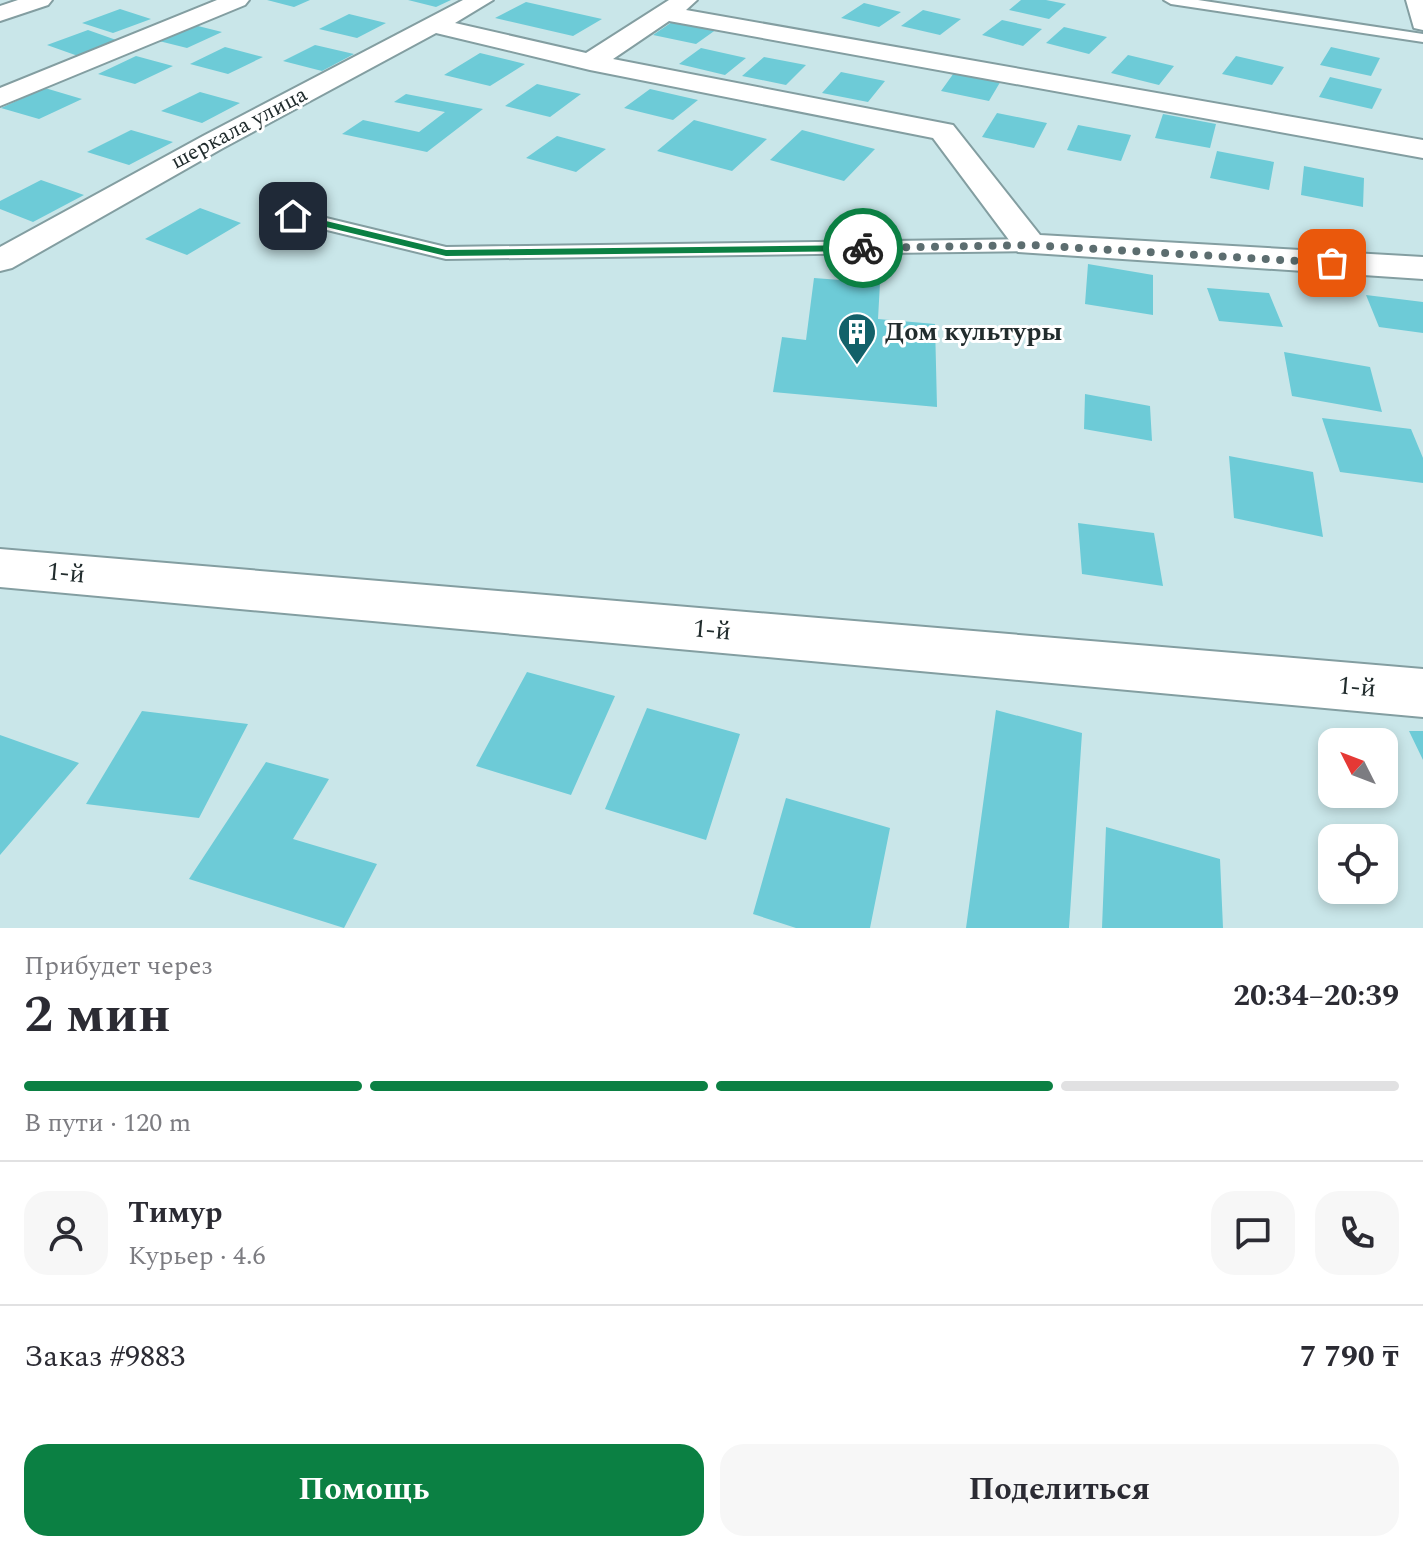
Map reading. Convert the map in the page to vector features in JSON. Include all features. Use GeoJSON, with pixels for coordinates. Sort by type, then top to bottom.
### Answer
{"type":"FeatureCollection","features":[{"type":"Feature","properties":{"kind":"street"},"geometry":{"type":"LineString","coordinates":[[0,14],[40,0]]}},
{"type":"Feature","properties":{"kind":"street"},"geometry":{"type":"LineString","coordinates":[[0,98],[237,0]]}},
{"type":"Feature","properties":{"kind":"street","name":"шеркала улица"},"geometry":{"type":"LineString","coordinates":[[0,261],[213,142],[481,0]]}},
{"type":"Feature","properties":{"kind":"street"},"geometry":{"type":"LineString","coordinates":[[1418,0],[1423,23]]}},
{"type":"Feature","properties":{"kind":"street"},"geometry":{"type":"LineString","coordinates":[[590,62],[675,6],[1423,149]]}},
{"type":"Feature","properties":{"kind":"street"},"geometry":{"type":"LineString","coordinates":[[432,25],[590,62],[943,131],[1030,245],[1423,268]]}},
{"type":"Feature","properties":{"kind":"street","name":"1-й"},"geometry":{"type":"LineString","coordinates":[[0,568],[1423,693]]}},
{"type":"Feature","properties":{"kind":"lane"},"geometry":{"type":"LineString","coordinates":[[1171,0],[1423,38]]}},
{"type":"Feature","properties":{"kind":"lane"},"geometry":{"type":"LineString","coordinates":[[293,216],[446,253],[1030,245]]}},
{"type":"Feature","properties":{"kind":"building"},"geometry":{"type":"Polygon","coordinates":[[[267,0],[310,0],[294,7],[267,0]]]}},
{"type":"Feature","properties":{"kind":"building"},"geometry":{"type":"Polygon","coordinates":[[[408,0],[451,0],[436,7],[408,0]]]}},
{"type":"Feature","properties":{"kind":"building"},"geometry":{"type":"Polygon","coordinates":[[[1021,0],[1066,4],[1049,19],[1009,10],[1021,0]]]}},
{"type":"Feature","properties":{"kind":"building"},"geometry":{"type":"Polygon","coordinates":[[[526,2],[602,19],[573,36],[495,18],[526,2]]]}},
{"type":"Feature","properties":{"kind":"building"},"geometry":{"type":"Polygon","coordinates":[[[864,3],[901,12],[879,27],[841,18],[864,3]]]}},
{"type":"Feature","properties":{"kind":"building"},"geometry":{"type":"Polygon","coordinates":[[[120,9],[151,19],[113,33],[82,23],[120,9]]]}},
{"type":"Feature","properties":{"kind":"building"},"geometry":{"type":"Polygon","coordinates":[[[923,10],[961,19],[940,35],[901,26],[923,10]]]}},
{"type":"Feature","properties":{"kind":"building"},"geometry":{"type":"Polygon","coordinates":[[[349,14],[386,23],[357,38],[319,29],[349,14]]]}},
{"type":"Feature","properties":{"kind":"building"},"geometry":{"type":"Polygon","coordinates":[[[675,20],[717,29],[696,44],[653,35],[675,20]]]}},
{"type":"Feature","properties":{"kind":"building"},"geometry":{"type":"Polygon","coordinates":[[[1002,20],[1042,29],[1023,46],[982,35],[1002,20]]]}},
{"type":"Feature","properties":{"kind":"building"},"geometry":{"type":"Polygon","coordinates":[[[186,23],[222,32],[187,48],[151,39],[186,23]]]}},
{"type":"Feature","properties":{"kind":"building"},"geometry":{"type":"Polygon","coordinates":[[[1064,27],[1107,37],[1089,54],[1046,43],[1064,27]]]}},
{"type":"Feature","properties":{"kind":"building"},"geometry":{"type":"Polygon","coordinates":[[[88,30],[119,41],[78,56],[47,45],[88,30]]]}},
{"type":"Feature","properties":{"kind":"building"},"geometry":{"type":"Polygon","coordinates":[[[315,45],[354,54],[322,71],[283,61],[315,45]]]}},
{"type":"Feature","properties":{"kind":"building"},"geometry":{"type":"Polygon","coordinates":[[[225,47],[263,57],[228,74],[190,64],[225,47]]]}},
{"type":"Feature","properties":{"kind":"building"},"geometry":{"type":"Polygon","coordinates":[[[1331,47],[1380,58],[1371,76],[1320,65],[1331,47]]]}},
{"type":"Feature","properties":{"kind":"building"},"geometry":{"type":"Polygon","coordinates":[[[701,48],[746,58],[725,75],[679,64],[701,48]]]}},
{"type":"Feature","properties":{"kind":"building"},"geometry":{"type":"Polygon","coordinates":[[[480,53],[525,64],[490,86],[444,75],[480,53]]]}},
{"type":"Feature","properties":{"kind":"building"},"geometry":{"type":"Polygon","coordinates":[[[1128,55],[1174,66],[1159,85],[1111,73],[1128,55]]]}},
{"type":"Feature","properties":{"kind":"building"},"geometry":{"type":"Polygon","coordinates":[[[136,56],[173,66],[135,84],[98,74],[136,56]]]}},
{"type":"Feature","properties":{"kind":"building"},"geometry":{"type":"Polygon","coordinates":[[[1236,56],[1284,67],[1272,85],[1222,74],[1236,56]]]}},
{"type":"Feature","properties":{"kind":"building"},"geometry":{"type":"Polygon","coordinates":[[[764,57],[806,65],[786,85],[742,76],[764,57]]]}},
{"type":"Feature","properties":{"kind":"building"},"geometry":{"type":"Polygon","coordinates":[[[956,70],[1002,79],[989,101],[941,91],[956,70]]]}},
{"type":"Feature","properties":{"kind":"building"},"geometry":{"type":"Polygon","coordinates":[[[841,72],[885,81],[868,102],[822,93],[841,72]]]}},
{"type":"Feature","properties":{"kind":"building"},"geometry":{"type":"Polygon","coordinates":[[[1330,77],[1382,89],[1372,109],[1319,97],[1330,77]]]}},
{"type":"Feature","properties":{"kind":"building"},"geometry":{"type":"Polygon","coordinates":[[[537,84],[581,94],[550,117],[505,106],[537,84]]]}},
{"type":"Feature","properties":{"kind":"building"},"geometry":{"type":"Polygon","coordinates":[[[45,88],[82,99],[39,119],[1,108],[45,88]]]}},
{"type":"Feature","properties":{"kind":"building"},"geometry":{"type":"Polygon","coordinates":[[[650,89],[698,100],[673,120],[624,108],[650,89]]]}},
{"type":"Feature","properties":{"kind":"building"},"geometry":{"type":"Polygon","coordinates":[[[200,92],[240,103],[202,123],[161,111],[200,92]]]}},
{"type":"Feature","properties":{"kind":"building"},"geometry":{"type":"Polygon","coordinates":[[[406,94],[483,109],[427,152],[342,134],[363,120],[419,132],[445,112],[394,102],[406,94]]]}},
{"type":"Feature","properties":{"kind":"building"},"geometry":{"type":"Polygon","coordinates":[[[997,113],[1047,123],[1034,148],[982,137],[997,113]]]}},
{"type":"Feature","properties":{"kind":"building"},"geometry":{"type":"Polygon","coordinates":[[[1163,114],[1216,124],[1210,148],[1155,138],[1163,114]]]}},
{"type":"Feature","properties":{"kind":"building"},"geometry":{"type":"Polygon","coordinates":[[[694,120],[767,139],[732,171],[657,151],[694,120]]]}},
{"type":"Feature","properties":{"kind":"building"},"geometry":{"type":"Polygon","coordinates":[[[1078,125],[1131,135],[1121,161],[1067,150],[1078,125]]]}},
{"type":"Feature","properties":{"kind":"building"},"geometry":{"type":"Polygon","coordinates":[[[131,130],[173,142],[129,165],[87,152],[131,130]]]}},
{"type":"Feature","properties":{"kind":"building"},"geometry":{"type":"Polygon","coordinates":[[[802,130],[875,149],[844,181],[770,160],[802,130]]]}},
{"type":"Feature","properties":{"kind":"building"},"geometry":{"type":"Polygon","coordinates":[[[557,136],[606,149],[576,172],[526,158],[557,136]]]}},
{"type":"Feature","properties":{"kind":"building"},"geometry":{"type":"Polygon","coordinates":[[[1217,151],[1274,162],[1269,190],[1210,178],[1217,151]]]}},
{"type":"Feature","properties":{"kind":"building"},"geometry":{"type":"Polygon","coordinates":[[[1304,166],[1364,178],[1363,207],[1301,195],[1304,166]]]}},
{"type":"Feature","properties":{"kind":"building"},"geometry":{"type":"Polygon","coordinates":[[[41,180],[84,195],[33,222],[0,209],[0,201],[41,180]]]}},
{"type":"Feature","properties":{"kind":"building"},"geometry":{"type":"Polygon","coordinates":[[[200,208],[241,223],[187,255],[145,239],[200,208]]]}},
{"type":"Feature","properties":{"kind":"building"},"geometry":{"type":"Polygon","coordinates":[[[1088,264],[1153,275],[1153,315],[1085,304],[1088,264]]]}},
{"type":"Feature","properties":{"kind":"building","name":"Дом культуры"},"geometry":{"type":"Polygon","coordinates":[[[814,278],[880,283],[878,319],[935,324],[937,407],[773,392],[782,337],[806,340],[814,278]]]}},
{"type":"Feature","properties":{"kind":"building"},"geometry":{"type":"Polygon","coordinates":[[[1207,288],[1269,293],[1283,327],[1219,321],[1207,288]]]}},
{"type":"Feature","properties":{"kind":"building"},"geometry":{"type":"Polygon","coordinates":[[[1366,295],[1423,302],[1423,333],[1379,327],[1366,295]]]}},
{"type":"Feature","properties":{"kind":"building"},"geometry":{"type":"Polygon","coordinates":[[[1284,352],[1370,367],[1382,412],[1292,396],[1284,352]]]}},
{"type":"Feature","properties":{"kind":"building"},"geometry":{"type":"Polygon","coordinates":[[[1085,394],[1150,406],[1152,441],[1084,429],[1085,394]]]}},
{"type":"Feature","properties":{"kind":"building"},"geometry":{"type":"Polygon","coordinates":[[[1322,418],[1411,429],[1423,458],[1423,483],[1340,472],[1322,418]]]}},
{"type":"Feature","properties":{"kind":"building"},"geometry":{"type":"Polygon","coordinates":[[[1229,456],[1313,472],[1323,537],[1234,518],[1229,456]]]}},
{"type":"Feature","properties":{"kind":"building"},"geometry":{"type":"Polygon","coordinates":[[[1078,523],[1154,533],[1163,586],[1082,574],[1078,523]]]}},
{"type":"Feature","properties":{"kind":"building"},"geometry":{"type":"Polygon","coordinates":[[[527,672],[615,696],[571,795],[476,766],[527,672]]]}},
{"type":"Feature","properties":{"kind":"building"},"geometry":{"type":"Polygon","coordinates":[[[647,708],[740,734],[706,840],[605,809],[647,708]]]}},
{"type":"Feature","properties":{"kind":"building"},"geometry":{"type":"Polygon","coordinates":[[[996,710],[1082,733],[1069,928],[966,928],[996,710]]]}},
{"type":"Feature","properties":{"kind":"building"},"geometry":{"type":"Polygon","coordinates":[[[142,711],[248,724],[199,818],[86,804],[142,711]]]}},
{"type":"Feature","properties":{"kind":"building"},"geometry":{"type":"Polygon","coordinates":[[[1409,731],[1423,731],[1423,760],[1409,731]]]}},
{"type":"Feature","properties":{"kind":"building"},"geometry":{"type":"Polygon","coordinates":[[[0,735],[79,763],[0,855],[0,735]]]}},
{"type":"Feature","properties":{"kind":"building"},"geometry":{"type":"Polygon","coordinates":[[[266,762],[329,779],[293,839],[377,864],[344,928],[189,879],[266,762]]]}},
{"type":"Feature","properties":{"kind":"building"},"geometry":{"type":"Polygon","coordinates":[[[786,798],[890,828],[870,928],[796,928],[753,914],[786,798]]]}},
{"type":"Feature","properties":{"kind":"building"},"geometry":{"type":"Polygon","coordinates":[[[1106,827],[1220,859],[1223,928],[1102,928],[1106,827]]]}},
{"type":"Feature","properties":{"kind":"way so far"},"geometry":{"type":"LineString","coordinates":[[863,248],[1030,245],[1332,263]]}},
{"type":"Feature","properties":{"kind":"place","name":"Дом культуры"},"geometry":{"type":"Point","coordinates":[857,366]}},
{"type":"Feature","properties":{"kind":"route"},"geometry":{"type":"LineString","coordinates":[[293,216],[446,253],[863,248]]}}]}
